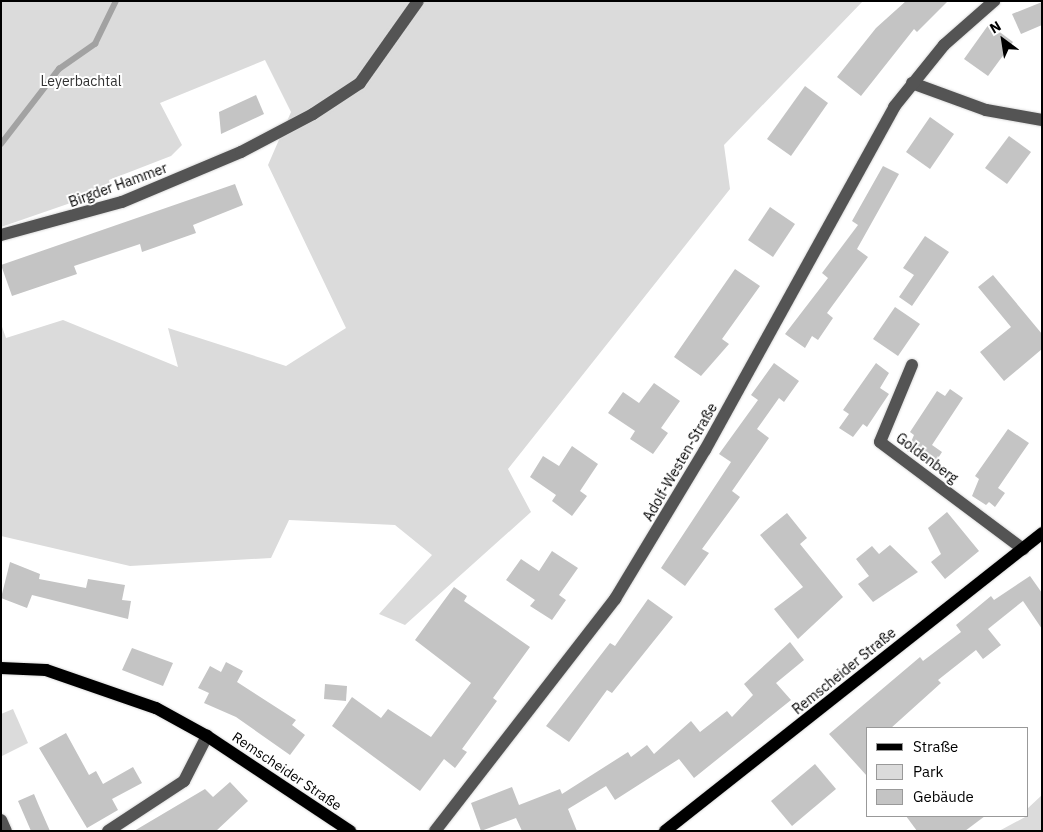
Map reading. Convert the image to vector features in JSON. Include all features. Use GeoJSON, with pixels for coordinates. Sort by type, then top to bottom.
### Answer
{"type":"FeatureCollection","features":[{"type":"Feature","properties":{"kind":"main road","name":"Remscheider Straße"},"geometry":{"type":"LineString","coordinates":[[665,831],[1042,534]]}},
{"type":"Feature","properties":{"kind":"main road","name":"Remscheider Straße"},"geometry":{"type":"LineString","coordinates":[[1,668],[37,669],[89,683],[156,708],[208,736],[350,831]]}},
{"type":"Feature","properties":{"kind":"street","name":"Birgder Hammer"},"geometry":{"type":"LineString","coordinates":[[1,235],[92,212],[242,152],[348,93],[374,66],[418,1]]}},
{"type":"Feature","properties":{"kind":"street","name":"Adolf-Westen-Straße"},"geometry":{"type":"LineString","coordinates":[[435,831],[615,599],[705,450],[883,124],[912,82],[944,45],[994,1]]}},
{"type":"Feature","properties":{"kind":"street"},"geometry":{"type":"LineString","coordinates":[[912,82],[986,110],[1042,120]]}},
{"type":"Feature","properties":{"kind":"street","name":"Goldenberg"},"geometry":{"type":"LineString","coordinates":[[912,365],[880,442],[1023,549]]}},
{"type":"Feature","properties":{"kind":"street"},"geometry":{"type":"LineString","coordinates":[[108,831],[184,781],[208,736]]}},
{"type":"Feature","properties":{"kind":"street"},"geometry":{"type":"LineString","coordinates":[[1,820],[6,831]]}},
{"type":"Feature","properties":{"kind":"green space","name":"Leyerbachtal"},"geometry":{"type":"Polygon","coordinates":[[[1,1],[863,1],[724,145],[730,189],[508,469],[531,512],[405,625],[379,614],[432,555],[395,525],[289,520],[271,558],[130,566],[1,536],[1,324],[6,338],[63,320],[178,367],[168,328],[286,366],[346,328],[268,165],[291,112],[265,60],[160,103],[182,145],[171,156],[109,180],[111,189],[1,227],[1,1]]]}},
{"type":"Feature","properties":{"kind":"green space"},"geometry":{"type":"Polygon","coordinates":[[[13,709],[28,743],[2,756],[1,714],[13,709]]]}},
{"type":"Feature","properties":{"kind":"green space"},"geometry":{"type":"Polygon","coordinates":[[[1042,795],[1042,831],[999,831],[1028,817],[1028,808],[1042,795]]]}},
{"type":"Feature","properties":{"kind":"building"},"geometry":{"type":"Polygon","coordinates":[[[906,1],[948,1],[917,32],[914,29],[861,96],[837,77],[876,28],[906,1]]]}},
{"type":"Feature","properties":{"kind":"building"},"geometry":{"type":"Polygon","coordinates":[[[1042,2],[1042,25],[1021,34],[1012,14],[1042,2]]]}},
{"type":"Feature","properties":{"kind":"building"},"geometry":{"type":"Polygon","coordinates":[[[989,24],[1013,42],[988,76],[964,59],[989,24]]]}},
{"type":"Feature","properties":{"kind":"building"},"geometry":{"type":"Polygon","coordinates":[[[805,86],[828,103],[791,156],[767,139],[805,86]]]}},
{"type":"Feature","properties":{"kind":"building"},"geometry":{"type":"Polygon","coordinates":[[[256,95],[264,114],[221,134],[219,112],[256,95]]]}},
{"type":"Feature","properties":{"kind":"building"},"geometry":{"type":"Polygon","coordinates":[[[930,117],[954,134],[930,169],[906,152],[930,117]]]}},
{"type":"Feature","properties":{"kind":"building"},"geometry":{"type":"Polygon","coordinates":[[[1009,136],[1031,152],[1007,184],[985,168],[1009,136]]]}},
{"type":"Feature","properties":{"kind":"building"},"geometry":{"type":"Polygon","coordinates":[[[883,166],[899,174],[857,249],[868,257],[827,313],[833,318],[818,340],[812,336],[805,348],[785,334],[828,278],[822,273],[858,225],[852,221],[883,166]]]}},
{"type":"Feature","properties":{"kind":"building"},"geometry":{"type":"Polygon","coordinates":[[[235,184],[243,205],[193,225],[196,233],[142,252],[140,244],[74,266],[77,274],[12,296],[1,265],[235,184]]]}},
{"type":"Feature","properties":{"kind":"building"},"geometry":{"type":"Polygon","coordinates":[[[770,207],[795,224],[773,257],[748,240],[770,207]]]}},
{"type":"Feature","properties":{"kind":"building"},"geometry":{"type":"Polygon","coordinates":[[[925,236],[949,252],[912,306],[899,297],[914,275],[903,268],[925,236]]]}},
{"type":"Feature","properties":{"kind":"building"},"geometry":{"type":"Polygon","coordinates":[[[735,269],[760,286],[722,339],[729,344],[701,376],[674,357],[735,269]]]}},
{"type":"Feature","properties":{"kind":"building"},"geometry":{"type":"Polygon","coordinates":[[[993,275],[1042,334],[1042,349],[1004,381],[980,352],[1011,327],[978,287],[993,275]]]}},
{"type":"Feature","properties":{"kind":"building"},"geometry":{"type":"Polygon","coordinates":[[[895,307],[920,324],[898,356],[873,339],[895,307]]]}},
{"type":"Feature","properties":{"kind":"building"},"geometry":{"type":"Polygon","coordinates":[[[774,363],[799,381],[784,402],[779,398],[757,429],[769,438],[732,491],[740,497],[702,549],[709,553],[685,586],[661,568],[731,462],[719,454],[758,400],[751,395],[774,363]]]}},
{"type":"Feature","properties":{"kind":"building"},"geometry":{"type":"Polygon","coordinates":[[[876,363],[889,373],[880,388],[889,394],[867,427],[863,424],[853,437],[839,428],[849,414],[843,410],[876,363]]]}},
{"type":"Feature","properties":{"kind":"building"},"geometry":{"type":"Polygon","coordinates":[[[654,383],[680,401],[661,428],[668,433],[653,454],[630,439],[635,431],[608,413],[623,392],[639,403],[654,383]]]}},
{"type":"Feature","properties":{"kind":"building"},"geometry":{"type":"Polygon","coordinates":[[[950,389],[963,398],[932,445],[942,452],[933,466],[907,451],[914,435],[910,432],[937,391],[945,396],[950,389]]]}},
{"type":"Feature","properties":{"kind":"building"},"geometry":{"type":"Polygon","coordinates":[[[1008,429],[1029,443],[998,488],[1005,493],[995,507],[989,502],[986,505],[972,496],[979,479],[975,476],[1008,429]]]}},
{"type":"Feature","properties":{"kind":"building"},"geometry":{"type":"Polygon","coordinates":[[[572,446],[598,464],[580,491],[587,496],[572,516],[552,501],[556,495],[530,477],[543,456],[559,466],[572,446]]]}},
{"type":"Feature","properties":{"kind":"building"},"geometry":{"type":"Polygon","coordinates":[[[947,512],[979,551],[945,579],[931,562],[941,554],[928,528],[947,512]]]}},
{"type":"Feature","properties":{"kind":"building"},"geometry":{"type":"Polygon","coordinates":[[[787,513],[807,538],[800,544],[843,597],[798,639],[774,609],[803,587],[760,535],[787,513]]]}},
{"type":"Feature","properties":{"kind":"building"},"geometry":{"type":"Polygon","coordinates":[[[890,545],[918,572],[873,602],[858,584],[869,576],[856,559],[872,546],[879,554],[890,545]]]}},
{"type":"Feature","properties":{"kind":"building"},"geometry":{"type":"Polygon","coordinates":[[[552,551],[578,568],[559,595],[566,600],[552,620],[530,606],[535,600],[506,580],[521,559],[539,571],[552,551]]]}},
{"type":"Feature","properties":{"kind":"building"},"geometry":{"type":"Polygon","coordinates":[[[10,562],[40,574],[39,579],[86,588],[88,579],[125,585],[122,600],[131,601],[128,619],[32,595],[27,608],[1,598],[10,562]]]}},
{"type":"Feature","properties":{"kind":"building"},"geometry":{"type":"Polygon","coordinates":[[[1030,576],[1042,593],[1042,629],[1023,601],[988,629],[1001,645],[983,659],[976,650],[938,680],[941,683],[892,727],[866,727],[866,775],[829,734],[920,657],[923,661],[961,632],[956,625],[991,596],[994,600],[1030,576]]]}},
{"type":"Feature","properties":{"kind":"building"},"geometry":{"type":"Polygon","coordinates":[[[454,587],[467,596],[464,601],[530,647],[493,698],[497,701],[462,749],[467,752],[455,768],[444,759],[420,791],[332,726],[352,697],[381,718],[388,709],[431,737],[471,683],[415,640],[454,587]]]}},
{"type":"Feature","properties":{"kind":"building"},"geometry":{"type":"Polygon","coordinates":[[[648,599],[673,617],[612,693],[607,690],[569,742],[546,726],[610,643],[615,646],[648,599]]]}},
{"type":"Feature","properties":{"kind":"building"},"geometry":{"type":"Polygon","coordinates":[[[790,642],[804,660],[776,683],[791,700],[694,778],[679,759],[615,800],[606,786],[568,809],[577,831],[522,831],[516,818],[481,831],[471,803],[512,787],[519,805],[560,789],[562,794],[628,752],[631,757],[647,745],[654,754],[691,721],[700,732],[727,711],[732,717],[753,695],[744,684],[790,642]]]}},
{"type":"Feature","properties":{"kind":"building"},"geometry":{"type":"Polygon","coordinates":[[[132,648],[173,663],[163,686],[122,670],[132,648]]]}},
{"type":"Feature","properties":{"kind":"building"},"geometry":{"type":"Polygon","coordinates":[[[226,662],[243,671],[237,682],[296,720],[292,725],[305,735],[290,755],[236,717],[204,703],[209,693],[198,688],[210,666],[221,672],[226,662]]]}},
{"type":"Feature","properties":{"kind":"building"},"geometry":{"type":"Polygon","coordinates":[[[325,684],[347,686],[346,701],[324,699],[325,684]]]}},
{"type":"Feature","properties":{"kind":"building"},"geometry":{"type":"Polygon","coordinates":[[[66,733],[89,775],[96,771],[103,784],[133,767],[142,783],[112,799],[118,810],[87,828],[39,748],[66,733]]]}},
{"type":"Feature","properties":{"kind":"building"},"geometry":{"type":"Polygon","coordinates":[[[815,764],[836,789],[792,826],[771,801],[815,764]]]}},
{"type":"Feature","properties":{"kind":"building"},"geometry":{"type":"Polygon","coordinates":[[[230,782],[248,801],[216,831],[134,831],[205,789],[213,797],[230,782]]]}},
{"type":"Feature","properties":{"kind":"building"},"geometry":{"type":"Polygon","coordinates":[[[34,794],[50,831],[31,831],[18,801],[34,794]]]}},
{"type":"Feature","properties":{"kind":"building"},"geometry":{"type":"Polygon","coordinates":[[[907,817],[984,817],[965,831],[917,831],[907,817]]]}},
{"type":"Feature","properties":{"kind":"waterway"},"geometry":{"type":"LineString","coordinates":[[1,144],[59,69],[95,44],[116,1]]}}]}
